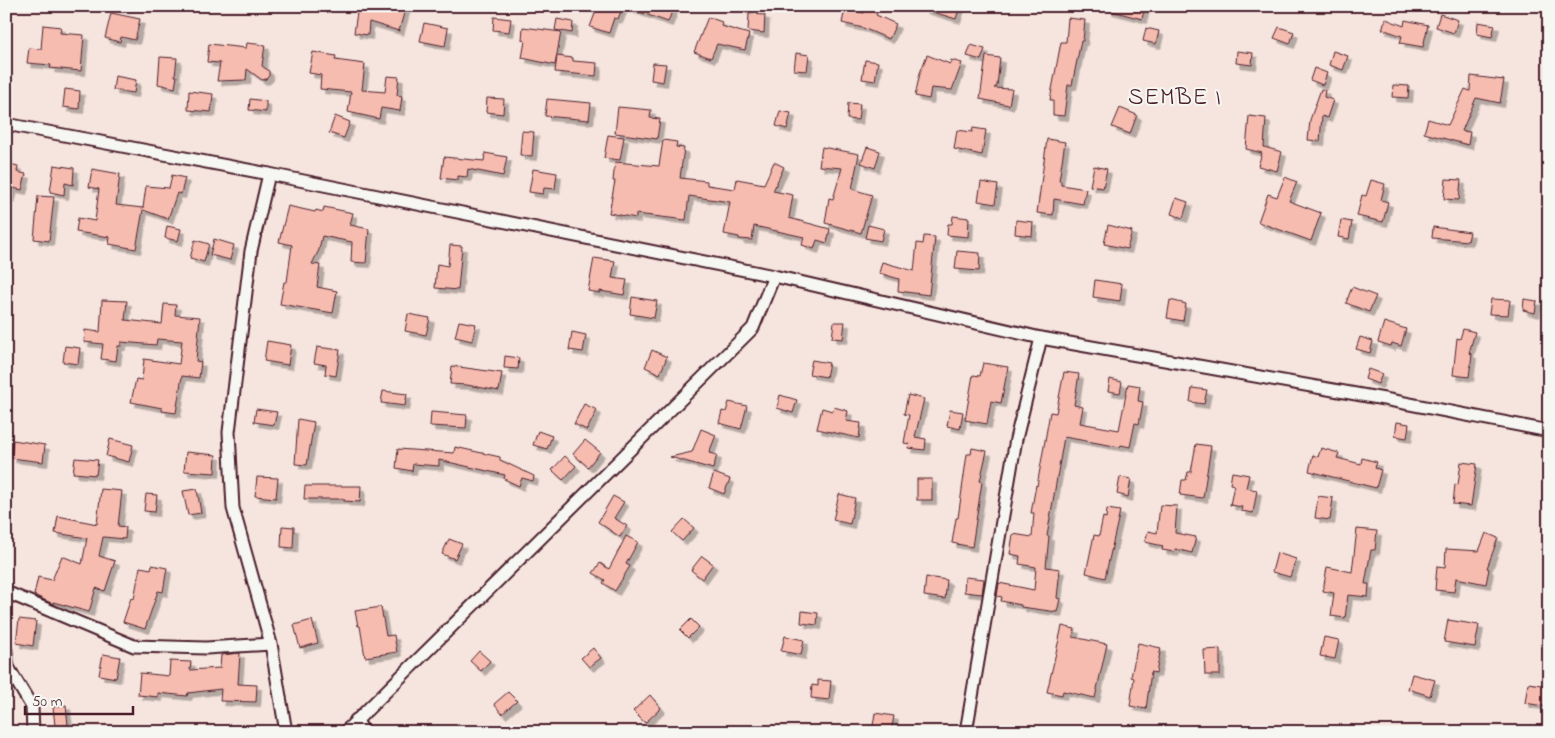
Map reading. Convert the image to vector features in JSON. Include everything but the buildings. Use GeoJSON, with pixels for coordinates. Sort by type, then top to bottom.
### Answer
{"type":"FeatureCollection","features":[{"type":"Feature","properties":{"kind":"street"},"geometry":{"type":"LineString","coordinates":[[6,124],[269,174],[774,276],[1041,338],[1375,397],[1549,431]]}},
{"type":"Feature","properties":{"kind":"street"},"geometry":{"type":"LineString","coordinates":[[269,174],[251,251],[229,432],[233,508],[271,644],[286,732]]}},
{"type":"Feature","properties":{"kind":"street"},"geometry":{"type":"LineString","coordinates":[[345,732],[753,328],[774,276]]}},
{"type":"Feature","properties":{"kind":"street"},"geometry":{"type":"LineString","coordinates":[[966,732],[1016,439],[1041,338]]}},
{"type":"Feature","properties":{"kind":"street"},"geometry":{"type":"LineString","coordinates":[[6,592],[134,646],[206,648],[271,644]]}},
{"type":"Feature","properties":{"kind":"street"},"geometry":{"type":"LineString","coordinates":[[6,650],[8,667],[32,707],[33,732]]}},
{"type":"Feature","properties":{"kind":"street"},"geometry":{"type":"LineString","coordinates":[[356,720],[364,732]]}},
{"type":"Feature","properties":{"kind":"district","name":"SEMBE I"},"geometry":{"type":"Point","coordinates":[1175,98]}}]}
